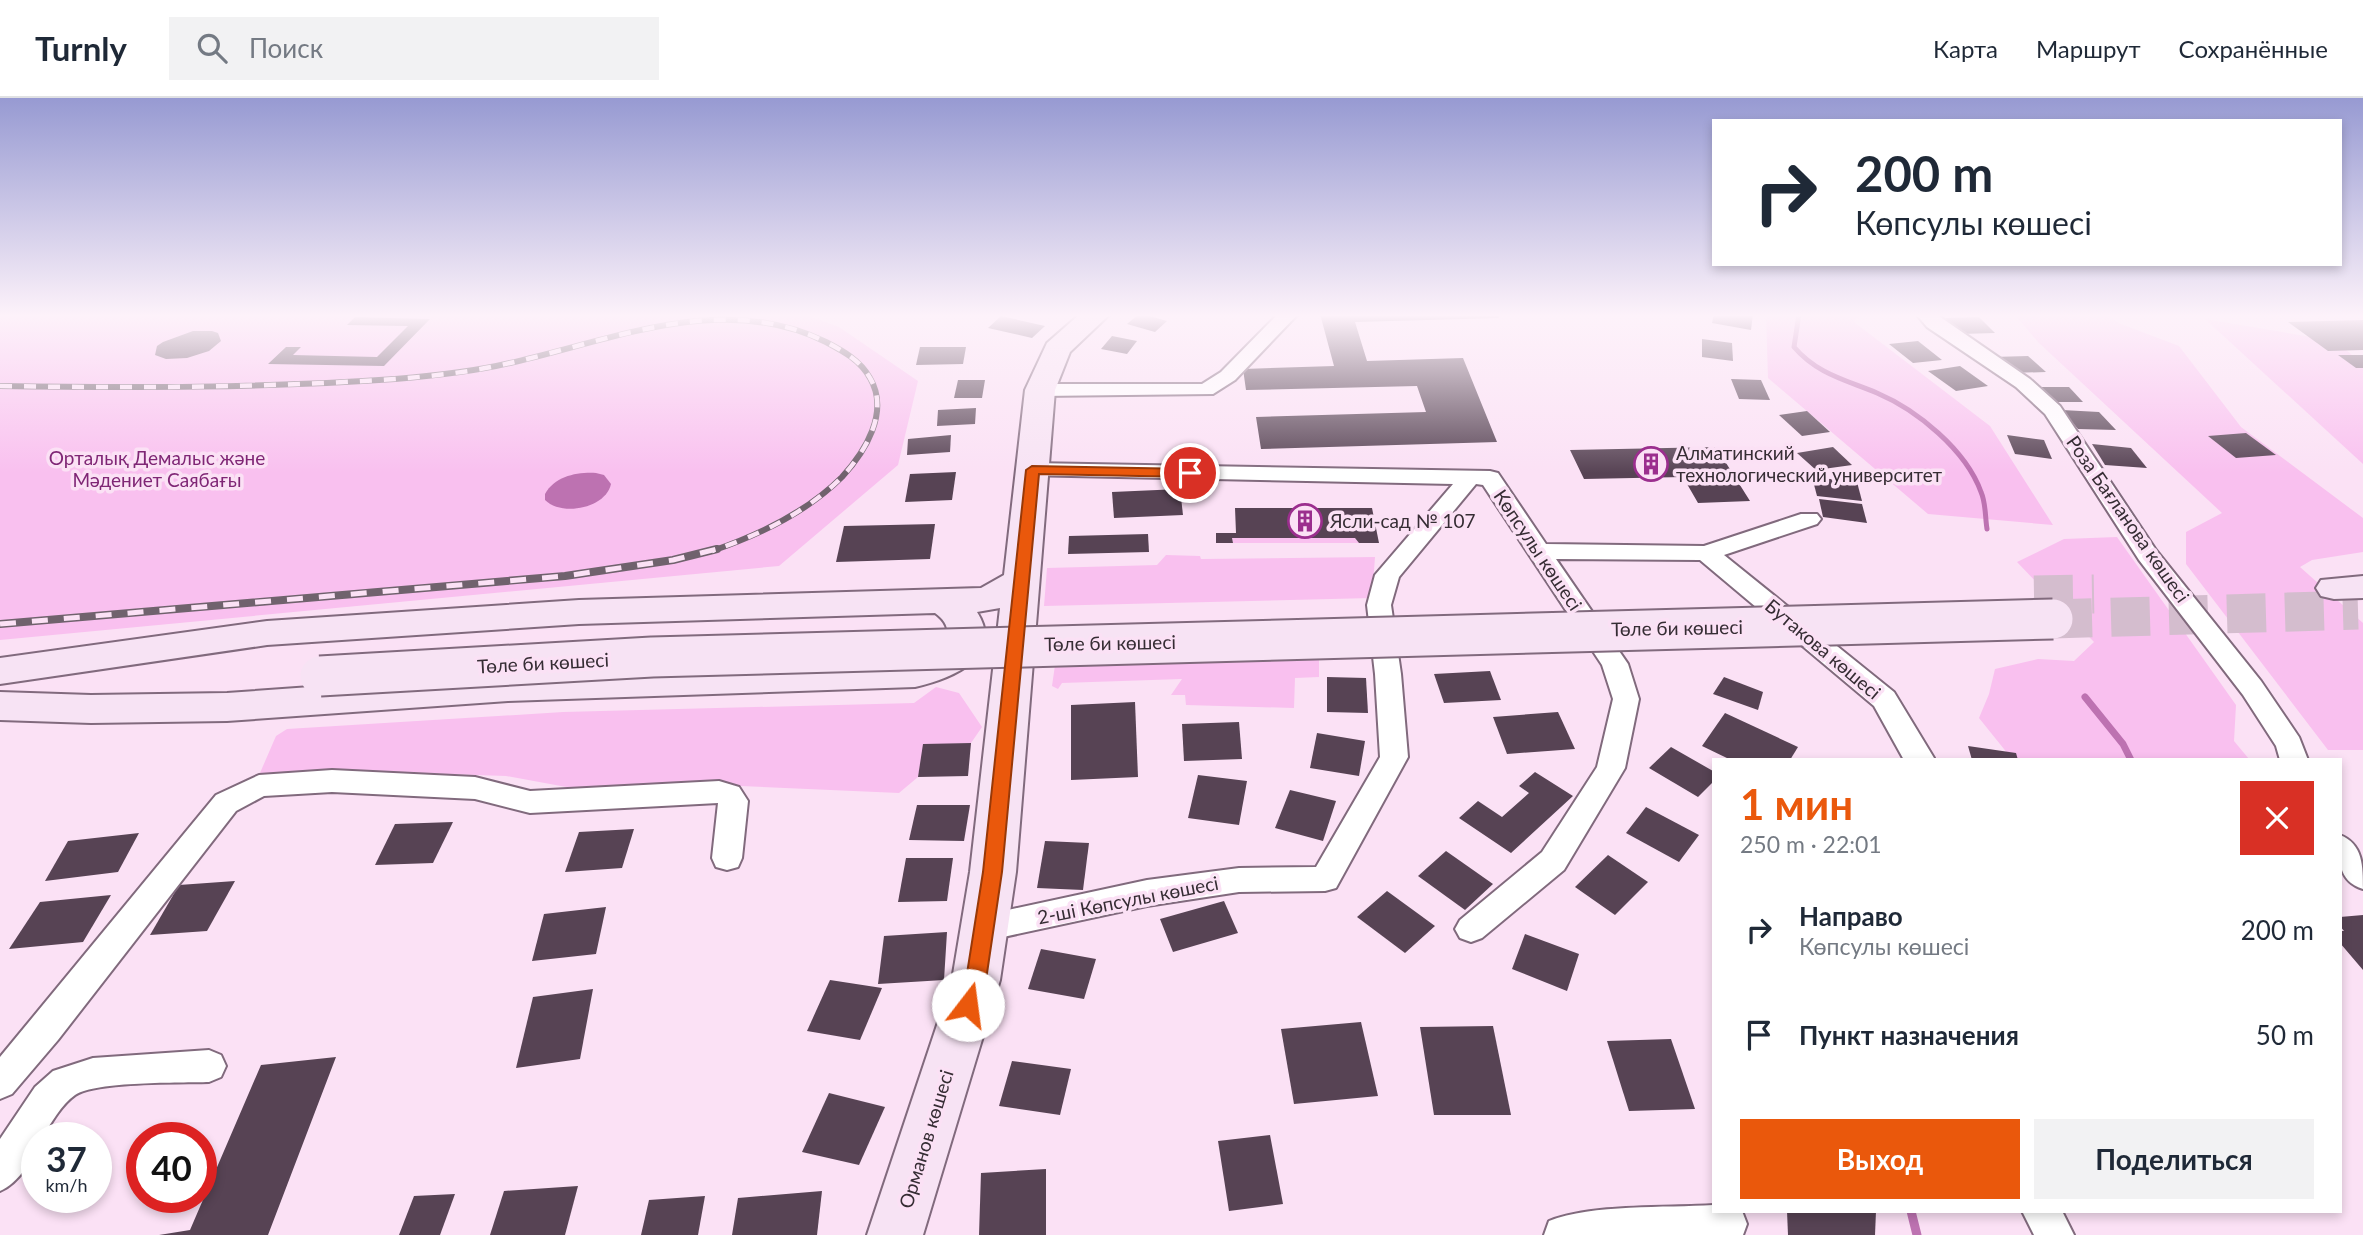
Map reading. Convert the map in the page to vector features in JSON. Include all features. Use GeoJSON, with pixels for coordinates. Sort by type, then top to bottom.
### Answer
{"type":"FeatureCollection","features":[{"type":"Feature","properties":{"kind":"main road","name":"Орманов көшесі"},"geometry":{"type":"LineString","coordinates":[[895,1235],[976,980],[985,928],[1000,796],[1040,390],[1050,367]]}},
{"type":"Feature","properties":{"kind":"main road"},"geometry":{"type":"LineString","coordinates":[[0,672],[268,633],[579,612],[987,600],[1011,589],[1020,580]]}},
{"type":"Feature","properties":{"kind":"main road"},"geometry":{"type":"LineString","coordinates":[[0,706],[91,709],[227,707],[508,687],[915,674],[953,659],[966,642],[967,627],[963,616],[952,606],[940,601]]}},
{"type":"Feature","properties":{"kind":"main road","name":"Төле би көшесі"},"geometry":{"type":"LineString","coordinates":[[0,672],[328,662],[666,656],[2044,607]]}},
{"type":"Feature","properties":{"kind":"main road","name":"Төле би көшесі"},"geometry":{"type":"LineString","coordinates":[[0,701],[328,662]]}},
{"type":"Feature","properties":{"kind":"street"},"geometry":{"type":"LineString","coordinates":[[1040,390],[1206,390],[1237,367]]}},
{"type":"Feature","properties":{"kind":"street","name":"Роза Бағланова көшесі"},"geometry":{"type":"LineString","coordinates":[[1999,367],[2023,383],[2053,410],[2147,555],[2252,688],[2289,744],[2293,758]]}},
{"type":"Feature","properties":{"kind":"street","name":"Көпсулы көшесі"},"geometry":{"type":"LineString","coordinates":[[1032,470],[1489,478],[1615,664],[1626,699],[1611,768],[1553,861],[1471,929]]}},
{"type":"Feature","properties":{"kind":"street","name":"2-ші Көпсулы көшесі"},"geometry":{"type":"LineString","coordinates":[[985,928],[1147,893],[1212,883],[1325,879],[1394,757],[1380,605],[1387,575],[1470,478]]}},
{"type":"Feature","properties":{"kind":"street"},"geometry":{"type":"LineString","coordinates":[[1539,551],[1706,553],[1809,519]]}},
{"type":"Feature","properties":{"kind":"street","name":"Бутакова көшесі"},"geometry":{"type":"LineString","coordinates":[[1706,553],[1884,699],[1920,758]]}},
{"type":"Feature","properties":{"kind":"street"},"geometry":{"type":"LineString","coordinates":[[0,1083],[226,803],[259,786],[332,781],[475,788],[530,802],[719,792],[729,795],[733,801],[727,858]]}},
{"type":"Feature","properties":{"kind":"street"},"geometry":{"type":"LineString","coordinates":[[2342,849],[2363,877]]}},
{"type":"Feature","properties":{"kind":"street"},"geometry":{"type":"LineString","coordinates":[[0,1173],[46,1100],[65,1082],[85,1074],[209,1066]]}},
{"type":"Feature","properties":{"kind":"street"},"geometry":{"type":"LineString","coordinates":[[2042,1213],[2055,1235]]}},
{"type":"Feature","properties":{"kind":"street"},"geometry":{"type":"LineString","coordinates":[[1563,1235],[1728,1223]]}},
{"type":"Feature","properties":{"kind":"green space","name":"Орталық Демалыс және Мәдениет Саябағы"},"geometry":{"type":"Polygon","coordinates":[[[0,367],[898,367],[918,381],[898,465],[779,566],[0,640],[0,367]]]}},
{"type":"Feature","properties":{"kind":"green space"},"geometry":{"type":"Polygon","coordinates":[[[1768,367],[1913,367],[1990,426],[2053,525],[1928,514],[1768,378],[1768,367]]]}},
{"type":"Feature","properties":{"kind":"green space"},"geometry":{"type":"Polygon","coordinates":[[[2065,367],[2195,367],[2241,427],[2363,518],[2363,552],[2312,560],[2300,567],[2363,623],[2363,750],[2328,750],[2186,564],[2186,532],[2222,513],[2065,367]]]}},
{"type":"Feature","properties":{"kind":"green space"},"geometry":{"type":"Polygon","coordinates":[[[2257,367],[2363,367],[2363,464],[2257,367]]]}},
{"type":"Feature","properties":{"kind":"green space"},"geometry":{"type":"Polygon","coordinates":[[[2117,537],[2236,705],[2234,741],[2248,758],[2011,758],[1979,718],[1995,669],[2038,659],[2074,661],[2094,642],[2017,562],[2064,539],[2117,537]]]}},
{"type":"Feature","properties":{"kind":"green space"},"geometry":{"type":"Polygon","coordinates":[[[1232,538],[1355,538],[1359,543],[1233,543],[1232,538]]]}},
{"type":"Feature","properties":{"kind":"green space"},"geometry":{"type":"Polygon","coordinates":[[[1166,555],[1200,556],[1201,559],[1375,557],[1372,598],[1044,606],[1047,568],[1157,565],[1166,555]]]}},
{"type":"Feature","properties":{"kind":"green space"},"geometry":{"type":"Polygon","coordinates":[[[1319,659],[1319,677],[1295,678],[1294,708],[1186,705],[1185,695],[1171,695],[1182,679],[1062,683],[1058,689],[1052,686],[1055,665],[1319,659]]]}},
{"type":"Feature","properties":{"kind":"green space"},"geometry":{"type":"Polygon","coordinates":[[[936,687],[959,693],[982,727],[971,743],[924,745],[918,777],[899,793],[741,786],[588,791],[506,776],[260,773],[276,736],[287,729],[563,712],[914,703],[936,687]]]}},
{"type":"Feature","properties":{"kind":"shaded area"},"geometry":{"type":"Polygon","coordinates":[[[574,474],[604,475],[611,484],[601,499],[592,504],[572,509],[553,505],[545,500],[549,488],[561,479],[574,474]]]}},
{"type":"Feature","properties":{"kind":"building"},"geometry":{"type":"Polygon","coordinates":[[[1467,367],[1497,442],[1261,449],[1256,417],[1426,412],[1417,386],[1246,390],[1243,369],[1467,367]]]}},
{"type":"Feature","properties":{"kind":"building"},"geometry":{"type":"Polygon","coordinates":[[[1961,367],[1988,386],[1956,391],[1928,371],[1961,367]]]}},
{"type":"Feature","properties":{"kind":"building"},"geometry":{"type":"Polygon","coordinates":[[[2003,367],[2040,367],[2046,372],[2009,373],[2003,367]]]}},
{"type":"Feature","properties":{"kind":"building"},"geometry":{"type":"Polygon","coordinates":[[[1731,379],[1761,380],[1770,400],[1739,399],[1731,379]]]}},
{"type":"Feature","properties":{"kind":"building"},"geometry":{"type":"Polygon","coordinates":[[[958,380],[985,380],[982,398],[954,398],[958,380]]]}},
{"type":"Feature","properties":{"kind":"building"},"geometry":{"type":"Polygon","coordinates":[[[2035,387],[2069,387],[2083,402],[2049,402],[2035,387]]]}},
{"type":"Feature","properties":{"kind":"building"},"geometry":{"type":"Polygon","coordinates":[[[976,408],[975,424],[937,426],[938,410],[976,408]]]}},
{"type":"Feature","properties":{"kind":"building"},"geometry":{"type":"Polygon","coordinates":[[[2062,410],[2099,412],[2116,430],[2078,429],[2062,410]]]}},
{"type":"Feature","properties":{"kind":"building"},"geometry":{"type":"Polygon","coordinates":[[[1807,411],[1830,432],[1802,436],[1779,415],[1807,411]]]}},
{"type":"Feature","properties":{"kind":"building"},"geometry":{"type":"Polygon","coordinates":[[[2246,433],[2276,455],[2236,458],[2208,436],[2246,433]]]}},
{"type":"Feature","properties":{"kind":"building"},"geometry":{"type":"Polygon","coordinates":[[[951,435],[950,452],[907,455],[908,439],[951,435]]]}},
{"type":"Feature","properties":{"kind":"building"},"geometry":{"type":"Polygon","coordinates":[[[2007,435],[2044,440],[2052,459],[2015,454],[2007,435]]]}},
{"type":"Feature","properties":{"kind":"building"},"geometry":{"type":"Polygon","coordinates":[[[2092,444],[2131,448],[2147,468],[2105,465],[2092,444]]]}},
{"type":"Feature","properties":{"kind":"building","name":"Алматинский технологический университет"},"geometry":{"type":"Polygon","coordinates":[[[1716,447],[1750,501],[1698,503],[1683,477],[1584,479],[1570,450],[1716,447]]]}},
{"type":"Feature","properties":{"kind":"building"},"geometry":{"type":"Polygon","coordinates":[[[1833,447],[1852,465],[1816,470],[1797,453],[1833,447]]]}},
{"type":"Feature","properties":{"kind":"building"},"geometry":{"type":"Polygon","coordinates":[[[956,472],[952,500],[905,502],[910,474],[956,472]]]}},
{"type":"Feature","properties":{"kind":"building"},"geometry":{"type":"Polygon","coordinates":[[[1812,477],[1857,482],[1862,501],[1817,496],[1812,477]]]}},
{"type":"Feature","properties":{"kind":"building"},"geometry":{"type":"Polygon","coordinates":[[[1180,489],[1183,515],[1114,518],[1112,492],[1180,489]]]}},
{"type":"Feature","properties":{"kind":"building"},"geometry":{"type":"Polygon","coordinates":[[[1819,499],[1862,504],[1867,523],[1823,517],[1819,499]]]}},
{"type":"Feature","properties":{"kind":"building","name":"Ясли-сад № 107"},"geometry":{"type":"Polygon","coordinates":[[[1235,508],[1372,508],[1379,543],[1359,543],[1355,538],[1232,538],[1233,543],[1216,543],[1216,533],[1236,533],[1235,508]]]}},
{"type":"Feature","properties":{"kind":"building"},"geometry":{"type":"Polygon","coordinates":[[[935,524],[930,559],[836,562],[844,526],[935,524]]]}},
{"type":"Feature","properties":{"kind":"building"},"geometry":{"type":"Polygon","coordinates":[[[1148,534],[1149,552],[1068,554],[1069,536],[1148,534]]]}},
{"type":"Feature","properties":{"kind":"building"},"geometry":{"type":"Polygon","coordinates":[[[1490,671],[1501,700],[1444,703],[1434,674],[1490,671]]]}},
{"type":"Feature","properties":{"kind":"building"},"geometry":{"type":"Polygon","coordinates":[[[1327,677],[1366,678],[1368,713],[1327,712],[1327,677]]]}},
{"type":"Feature","properties":{"kind":"building"},"geometry":{"type":"Polygon","coordinates":[[[1724,677],[1763,692],[1758,710],[1713,694],[1724,677]]]}},
{"type":"Feature","properties":{"kind":"building"},"geometry":{"type":"Polygon","coordinates":[[[1135,702],[1138,777],[1071,780],[1071,705],[1135,702]]]}},
{"type":"Feature","properties":{"kind":"building"},"geometry":{"type":"Polygon","coordinates":[[[1558,712],[1575,749],[1507,754],[1493,717],[1558,712]]]}},
{"type":"Feature","properties":{"kind":"building"},"geometry":{"type":"Polygon","coordinates":[[[1725,713],[1798,747],[1791,758],[1727,758],[1702,746],[1725,713]]]}},
{"type":"Feature","properties":{"kind":"building"},"geometry":{"type":"Polygon","coordinates":[[[1239,722],[1242,759],[1184,761],[1182,724],[1239,722]]]}},
{"type":"Feature","properties":{"kind":"building"},"geometry":{"type":"Polygon","coordinates":[[[1317,733],[1365,741],[1359,776],[1310,768],[1317,733]]]}},
{"type":"Feature","properties":{"kind":"building"},"geometry":{"type":"Polygon","coordinates":[[[971,743],[968,776],[918,777],[923,744],[971,743]]]}},
{"type":"Feature","properties":{"kind":"building"},"geometry":{"type":"Polygon","coordinates":[[[1968,746],[2016,753],[2017,758],[1971,758],[1968,746]]]}},
{"type":"Feature","properties":{"kind":"building"},"geometry":{"type":"Polygon","coordinates":[[[1671,747],[1712,770],[1712,783],[1698,797],[1649,768],[1671,747]]]}},
{"type":"Feature","properties":{"kind":"building"},"geometry":{"type":"Polygon","coordinates":[[[1535,772],[1573,796],[1511,853],[1459,818],[1478,801],[1502,817],[1529,793],[1519,786],[1535,772]]]}},
{"type":"Feature","properties":{"kind":"building"},"geometry":{"type":"Polygon","coordinates":[[[1198,775],[1247,781],[1239,825],[1188,818],[1198,775]]]}},
{"type":"Feature","properties":{"kind":"building"},"geometry":{"type":"Polygon","coordinates":[[[1290,790],[1336,801],[1323,841],[1275,828],[1290,790]]]}},
{"type":"Feature","properties":{"kind":"building"},"geometry":{"type":"Polygon","coordinates":[[[917,805],[970,805],[964,841],[909,840],[917,805]]]}},
{"type":"Feature","properties":{"kind":"building"},"geometry":{"type":"Polygon","coordinates":[[[1646,807],[1699,835],[1679,862],[1626,833],[1646,807]]]}},
{"type":"Feature","properties":{"kind":"building"},"geometry":{"type":"Polygon","coordinates":[[[453,822],[433,863],[375,865],[395,824],[453,822]]]}},
{"type":"Feature","properties":{"kind":"building"},"geometry":{"type":"Polygon","coordinates":[[[634,829],[622,868],[565,872],[579,832],[634,829]]]}},
{"type":"Feature","properties":{"kind":"building"},"geometry":{"type":"Polygon","coordinates":[[[139,833],[118,872],[45,881],[68,841],[139,833]]]}},
{"type":"Feature","properties":{"kind":"building"},"geometry":{"type":"Polygon","coordinates":[[[1045,841],[1089,843],[1083,890],[1037,888],[1045,841]]]}},
{"type":"Feature","properties":{"kind":"building"},"geometry":{"type":"Polygon","coordinates":[[[1446,851],[1493,884],[1465,910],[1418,876],[1446,851]]]}},
{"type":"Feature","properties":{"kind":"building"},"geometry":{"type":"Polygon","coordinates":[[[1608,855],[1648,882],[1615,915],[1575,887],[1608,855]]]}},
{"type":"Feature","properties":{"kind":"building"},"geometry":{"type":"Polygon","coordinates":[[[906,858],[953,858],[947,901],[898,902],[906,858]]]}},
{"type":"Feature","properties":{"kind":"building"},"geometry":{"type":"Polygon","coordinates":[[[235,881],[207,931],[150,935],[179,885],[235,881]]]}},
{"type":"Feature","properties":{"kind":"building"},"geometry":{"type":"Polygon","coordinates":[[[1387,891],[1435,926],[1405,953],[1357,917],[1387,891]]]}},
{"type":"Feature","properties":{"kind":"building"},"geometry":{"type":"Polygon","coordinates":[[[111,895],[83,942],[9,949],[40,902],[111,895]]]}},
{"type":"Feature","properties":{"kind":"building"},"geometry":{"type":"Polygon","coordinates":[[[1224,901],[1238,933],[1173,952],[1160,919],[1224,901]]]}},
{"type":"Feature","properties":{"kind":"building"},"geometry":{"type":"Polygon","coordinates":[[[606,907],[596,954],[532,961],[544,914],[606,907]]]}},
{"type":"Feature","properties":{"kind":"building"},"geometry":{"type":"Polygon","coordinates":[[[2363,915],[2363,970],[2342,945],[2342,917],[2363,915]]]}},
{"type":"Feature","properties":{"kind":"building"},"geometry":{"type":"Polygon","coordinates":[[[947,932],[944,980],[878,984],[884,936],[947,932]]]}},
{"type":"Feature","properties":{"kind":"building"},"geometry":{"type":"Polygon","coordinates":[[[1525,934],[1579,954],[1567,991],[1512,969],[1525,934]]]}},
{"type":"Feature","properties":{"kind":"building"},"geometry":{"type":"Polygon","coordinates":[[[1041,949],[1096,959],[1084,999],[1028,989],[1041,949]]]}},
{"type":"Feature","properties":{"kind":"building"},"geometry":{"type":"Polygon","coordinates":[[[830,980],[882,988],[860,1040],[807,1031],[830,980]]]}},
{"type":"Feature","properties":{"kind":"building"},"geometry":{"type":"Polygon","coordinates":[[[593,989],[580,1059],[516,1068],[533,997],[593,989]]]}},
{"type":"Feature","properties":{"kind":"building"},"geometry":{"type":"Polygon","coordinates":[[[1361,1022],[1378,1096],[1294,1104],[1281,1029],[1361,1022]]]}},
{"type":"Feature","properties":{"kind":"building"},"geometry":{"type":"Polygon","coordinates":[[[1493,1026],[1511,1115],[1434,1115],[1420,1027],[1493,1026]]]}},
{"type":"Feature","properties":{"kind":"building"},"geometry":{"type":"Polygon","coordinates":[[[1671,1039],[1695,1109],[1629,1111],[1607,1041],[1671,1039]]]}},
{"type":"Feature","properties":{"kind":"building"},"geometry":{"type":"Polygon","coordinates":[[[336,1057],[268,1235],[159,1235],[190,1230],[197,1213],[217,1213],[217,1167],[261,1065],[336,1057]]]}},
{"type":"Feature","properties":{"kind":"building"},"geometry":{"type":"Polygon","coordinates":[[[1012,1061],[1071,1069],[1060,1115],[999,1106],[1012,1061]]]}},
{"type":"Feature","properties":{"kind":"building"},"geometry":{"type":"Polygon","coordinates":[[[829,1093],[885,1107],[859,1165],[802,1152],[829,1093]]]}},
{"type":"Feature","properties":{"kind":"building"},"geometry":{"type":"Polygon","coordinates":[[[1270,1135],[1283,1204],[1229,1211],[1218,1141],[1270,1135]]]}},
{"type":"Feature","properties":{"kind":"building"},"geometry":{"type":"Polygon","coordinates":[[[1046,1169],[1046,1235],[979,1235],[981,1173],[1046,1169]]]}},
{"type":"Feature","properties":{"kind":"building"},"geometry":{"type":"Polygon","coordinates":[[[578,1186],[565,1235],[490,1235],[504,1191],[578,1186]]]}},
{"type":"Feature","properties":{"kind":"building"},"geometry":{"type":"Polygon","coordinates":[[[822,1191],[817,1235],[732,1235],[738,1198],[822,1191]]]}},
{"type":"Feature","properties":{"kind":"building"},"geometry":{"type":"Polygon","coordinates":[[[455,1194],[440,1235],[399,1235],[414,1196],[455,1194]]]}},
{"type":"Feature","properties":{"kind":"building"},"geometry":{"type":"Polygon","coordinates":[[[705,1196],[698,1235],[641,1235],[649,1200],[705,1196]]]}},
{"type":"Feature","properties":{"kind":"building"},"geometry":{"type":"Polygon","coordinates":[[[1787,1213],[1876,1213],[1875,1235],[1788,1235],[1787,1213]]]}},
{"type":"Feature","properties":{"kind":"waterway"},"geometry":{"type":"LineString","coordinates":[[1817,367],[1892,400],[1938,433],[1974,476],[1985,505],[1987,529]]}},
{"type":"Feature","properties":{"kind":"waterway"},"geometry":{"type":"LineString","coordinates":[[2085,697],[2123,744],[2130,758]]}},
{"type":"Feature","properties":{"kind":"waterway"},"geometry":{"type":"LineString","coordinates":[[1912,1213],[1917,1235]]}},
{"type":"Feature","properties":{"kind":"tunnel"},"geometry":{"type":"LineString","coordinates":[[2034,595],[2094,594]]}},
{"type":"Feature","properties":{"kind":"tunnel"},"geometry":{"type":"LineString","coordinates":[[2053,619],[2358,610]]}},
{"type":"Feature","properties":{"kind":"railway"},"geometry":{"type":"LineString","coordinates":[[0,386],[247,386],[424,376],[490,367]]}},
{"type":"Feature","properties":{"kind":"railway"},"geometry":{"type":"LineString","coordinates":[[712,551],[781,522],[813,502],[842,477],[866,444],[876,418],[875,391],[862,367]]}},
{"type":"Feature","properties":{"kind":"railway"},"geometry":{"type":"LineString","coordinates":[[0,624],[565,576],[673,560],[717,549]]}},
{"type":"Feature","properties":{"kind":"place","name":"Алматинский технологический университет"},"geometry":{"type":"Point","coordinates":[1651,464]}},
{"type":"Feature","properties":{"kind":"place","name":"Ясли-сад № 107"},"geometry":{"type":"Point","coordinates":[1305,521]}},
{"type":"Feature","properties":{"kind":"route"},"geometry":{"type":"LineString","coordinates":[[968,1005],[976,980],[993,872],[1032,470],[1190,473]]}}]}
